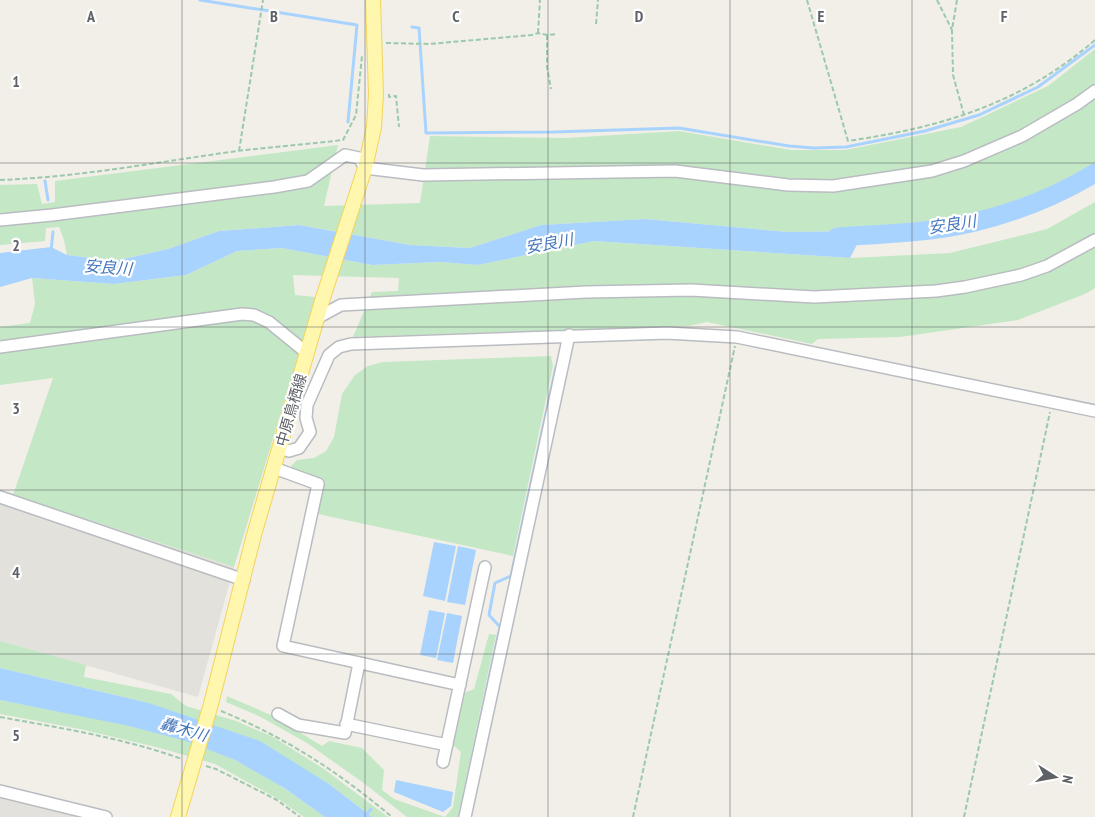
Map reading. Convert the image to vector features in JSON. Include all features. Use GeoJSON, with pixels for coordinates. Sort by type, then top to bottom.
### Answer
{"type":"FeatureCollection","features":[{"type":"Feature","properties":{"kind":"main road","name":"中原鳥栖線"},"geometry":{"type":"LineString","coordinates":[[178,817],[210,707],[254,535],[322,301],[363,173],[374,127],[376,94],[373,0]]}},
{"type":"Feature","properties":{"kind":"street"},"geometry":{"type":"LineString","coordinates":[[0,220],[274,187],[308,181],[345,155],[359,158],[363,173],[423,175],[675,171],[788,185],[833,186],[932,170],[964,161],[1022,136],[1077,104],[1095,91]]}},
{"type":"Feature","properties":{"kind":"street"},"geometry":{"type":"LineString","coordinates":[[318,318],[341,305],[586,292],[691,290],[814,297],[936,291],[965,288],[1021,275],[1048,266],[1095,240]]}},
{"type":"Feature","properties":{"kind":"street"},"geometry":{"type":"LineString","coordinates":[[0,347],[242,314],[254,315],[269,322],[308,353]]}},
{"type":"Feature","properties":{"kind":"street"},"geometry":{"type":"LineString","coordinates":[[280,448],[290,451],[299,448],[310,432],[306,418],[306,405],[329,355],[338,347],[351,344],[667,333],[737,337],[1095,412]]}},
{"type":"Feature","properties":{"kind":"street"},"geometry":{"type":"LineString","coordinates":[[465,817],[569,335]]}},
{"type":"Feature","properties":{"kind":"street"},"geometry":{"type":"LineString","coordinates":[[274,468],[318,484],[284,646],[460,685]]}},
{"type":"Feature","properties":{"kind":"street"},"geometry":{"type":"LineString","coordinates":[[0,497],[244,580]]}},
{"type":"Feature","properties":{"kind":"street"},"geometry":{"type":"LineString","coordinates":[[443,762],[485,567]]}},
{"type":"Feature","properties":{"kind":"street"},"geometry":{"type":"LineString","coordinates":[[278,714],[298,725],[345,733],[359,663]]}},
{"type":"Feature","properties":{"kind":"street"},"geometry":{"type":"LineString","coordinates":[[346,724],[447,745]]}},
{"type":"Feature","properties":{"kind":"street"},"geometry":{"type":"LineString","coordinates":[[0,791],[106,817]]}},
{"type":"Feature","properties":{"kind":"path"},"geometry":{"type":"LineString","coordinates":[[538,33],[540,0]]}},
{"type":"Feature","properties":{"kind":"path"},"geometry":{"type":"LineString","coordinates":[[596,24],[598,0]]}},
{"type":"Feature","properties":{"kind":"path"},"geometry":{"type":"LineString","coordinates":[[807,0],[848,141],[885,136],[964,116],[1037,83],[1080,53],[1095,40]]}},
{"type":"Feature","properties":{"kind":"path"},"geometry":{"type":"LineString","coordinates":[[937,0],[952,30]]}},
{"type":"Feature","properties":{"kind":"path"},"geometry":{"type":"LineString","coordinates":[[957,0],[952,30],[953,75],[964,116]]}},
{"type":"Feature","properties":{"kind":"path"},"geometry":{"type":"LineString","coordinates":[[239,151],[262,2]]}},
{"type":"Feature","properties":{"kind":"path"},"geometry":{"type":"LineString","coordinates":[[384,43],[429,44],[538,33],[547,35],[557,34]]}},
{"type":"Feature","properties":{"kind":"path"},"geometry":{"type":"LineString","coordinates":[[547,35],[546,67],[551,88]]}},
{"type":"Feature","properties":{"kind":"path"},"geometry":{"type":"LineString","coordinates":[[0,180],[78,174],[239,151],[343,140],[356,115],[362,53]]}},
{"type":"Feature","properties":{"kind":"path"},"geometry":{"type":"LineString","coordinates":[[388,88],[389,97],[396,96],[399,127]]}},
{"type":"Feature","properties":{"kind":"path"},"geometry":{"type":"LineString","coordinates":[[632,817],[737,337]]}},
{"type":"Feature","properties":{"kind":"path"},"geometry":{"type":"LineString","coordinates":[[964,817],[1052,402]]}},
{"type":"Feature","properties":{"kind":"path"},"geometry":{"type":"LineString","coordinates":[[210,707],[274,735],[355,786],[392,817]]}},
{"type":"Feature","properties":{"kind":"path"},"geometry":{"type":"LineString","coordinates":[[0,717],[82,731],[195,760],[277,800],[300,817]]}},
{"type":"Feature","properties":{"kind":"shaded area"},"geometry":{"type":"Polygon","coordinates":[[[13,495],[234,567],[198,697],[0,641],[0,504],[8,506],[13,495]]]}},
{"type":"Feature","properties":{"kind":"shaded area"},"geometry":{"type":"Polygon","coordinates":[[[0,795],[85,817],[0,817],[0,795]]]}},
{"type":"Feature","properties":{"kind":"green space"},"geometry":{"type":"Polygon","coordinates":[[[1095,49],[1095,166],[1085,174],[965,220],[864,231],[788,232],[645,219],[541,225],[470,248],[410,245],[299,225],[219,231],[168,249],[115,261],[67,255],[59,227],[46,228],[45,241],[0,245],[0,185],[37,184],[42,204],[55,202],[55,181],[338,145],[324,206],[420,203],[430,136],[566,138],[679,131],[791,150],[845,150],[961,127],[1048,86],[1095,49]]]}},
{"type":"Feature","properties":{"kind":"green space"},"geometry":{"type":"Polygon","coordinates":[[[1095,202],[1095,288],[1085,294],[1018,320],[900,337],[818,339],[812,344],[707,322],[688,326],[353,337],[372,292],[398,291],[399,278],[293,275],[295,295],[316,297],[234,567],[13,495],[53,378],[0,385],[0,327],[30,323],[35,304],[32,278],[114,284],[186,275],[237,251],[282,248],[372,265],[440,262],[478,265],[594,241],[850,258],[950,253],[1047,229],[1095,202]]]}},
{"type":"Feature","properties":{"kind":"green space"},"geometry":{"type":"Polygon","coordinates":[[[551,356],[553,366],[513,556],[318,514],[323,480],[293,470],[291,466],[297,460],[314,458],[326,451],[334,437],[342,394],[355,375],[368,366],[383,362],[551,356]]]}},
{"type":"Feature","properties":{"kind":"green space"},"geometry":{"type":"Polygon","coordinates":[[[489,634],[496,635],[458,817],[445,817],[453,807],[461,752],[452,744],[461,694],[474,689],[489,634]]]}},
{"type":"Feature","properties":{"kind":"green space"},"geometry":{"type":"Polygon","coordinates":[[[0,641],[86,665],[84,677],[171,694],[186,706],[236,721],[273,737],[324,769],[388,817],[372,817],[329,784],[149,703],[0,668],[0,641]]]}},
{"type":"Feature","properties":{"kind":"green space"},"geometry":{"type":"Polygon","coordinates":[[[227,696],[273,716],[322,746],[329,741],[362,748],[384,770],[382,790],[394,799],[445,817],[407,817],[365,784],[307,743],[259,716],[226,702],[227,696]]]}},
{"type":"Feature","properties":{"kind":"green space"},"geometry":{"type":"Polygon","coordinates":[[[0,700],[151,730],[208,749],[258,772],[325,817],[304,817],[280,800],[215,764],[160,748],[80,729],[0,714],[0,700]]]}},
{"type":"Feature","properties":{"kind":"water"},"geometry":{"type":"Polygon","coordinates":[[[645,219],[788,232],[864,231],[850,258],[594,241],[478,265],[440,262],[372,265],[282,248],[237,251],[186,275],[114,284],[32,278],[0,287],[0,253],[51,247],[67,255],[115,261],[168,249],[219,231],[299,225],[410,245],[470,248],[541,225],[645,219]]]}},
{"type":"Feature","properties":{"kind":"water"},"geometry":{"type":"Polygon","coordinates":[[[434,542],[456,546],[445,601],[423,596],[434,542]]]}},
{"type":"Feature","properties":{"kind":"water"},"geometry":{"type":"Polygon","coordinates":[[[458,546],[476,550],[465,605],[447,602],[458,546]]]}},
{"type":"Feature","properties":{"kind":"water"},"geometry":{"type":"Polygon","coordinates":[[[429,610],[445,613],[436,658],[420,655],[429,610]]]}},
{"type":"Feature","properties":{"kind":"water"},"geometry":{"type":"Polygon","coordinates":[[[447,613],[462,616],[453,663],[437,660],[447,613]]]}},
{"type":"Feature","properties":{"kind":"water","name":"轟木川"},"geometry":{"type":"Polygon","coordinates":[[[0,668],[149,703],[260,741],[329,784],[372,817],[325,817],[284,788],[235,760],[186,741],[129,726],[0,700],[0,668]]]}},
{"type":"Feature","properties":{"kind":"water"},"geometry":{"type":"Polygon","coordinates":[[[396,780],[453,792],[451,806],[443,812],[394,792],[396,780]]]}},
{"type":"Feature","properties":{"kind":"waterway"},"geometry":{"type":"LineString","coordinates":[[200,0],[357,25],[348,122]]}},
{"type":"Feature","properties":{"kind":"waterway"},"geometry":{"type":"LineString","coordinates":[[412,27],[419,28],[426,133],[554,132],[679,128],[789,146],[814,148],[846,147],[925,131],[979,115],[1038,87],[1095,45]]}},
{"type":"Feature","properties":{"kind":"waterway","name":"安良川"},"geometry":{"type":"LineString","coordinates":[[837,237],[924,231],[975,222],[1037,202],[1067,189],[1095,173]]}},
{"type":"Feature","properties":{"kind":"waterway"},"geometry":{"type":"LineString","coordinates":[[45,181],[48,200]]}},
{"type":"Feature","properties":{"kind":"waterway"},"geometry":{"type":"LineString","coordinates":[[51,251],[53,232]]}},
{"type":"Feature","properties":{"kind":"waterway"},"geometry":{"type":"LineString","coordinates":[[463,801],[500,627],[489,615],[495,583],[511,576],[556,367]]}},
{"type":"Feature","properties":{"kind":"waterway"},"geometry":{"type":"LineString","coordinates":[[364,817],[371,809]]}}]}
